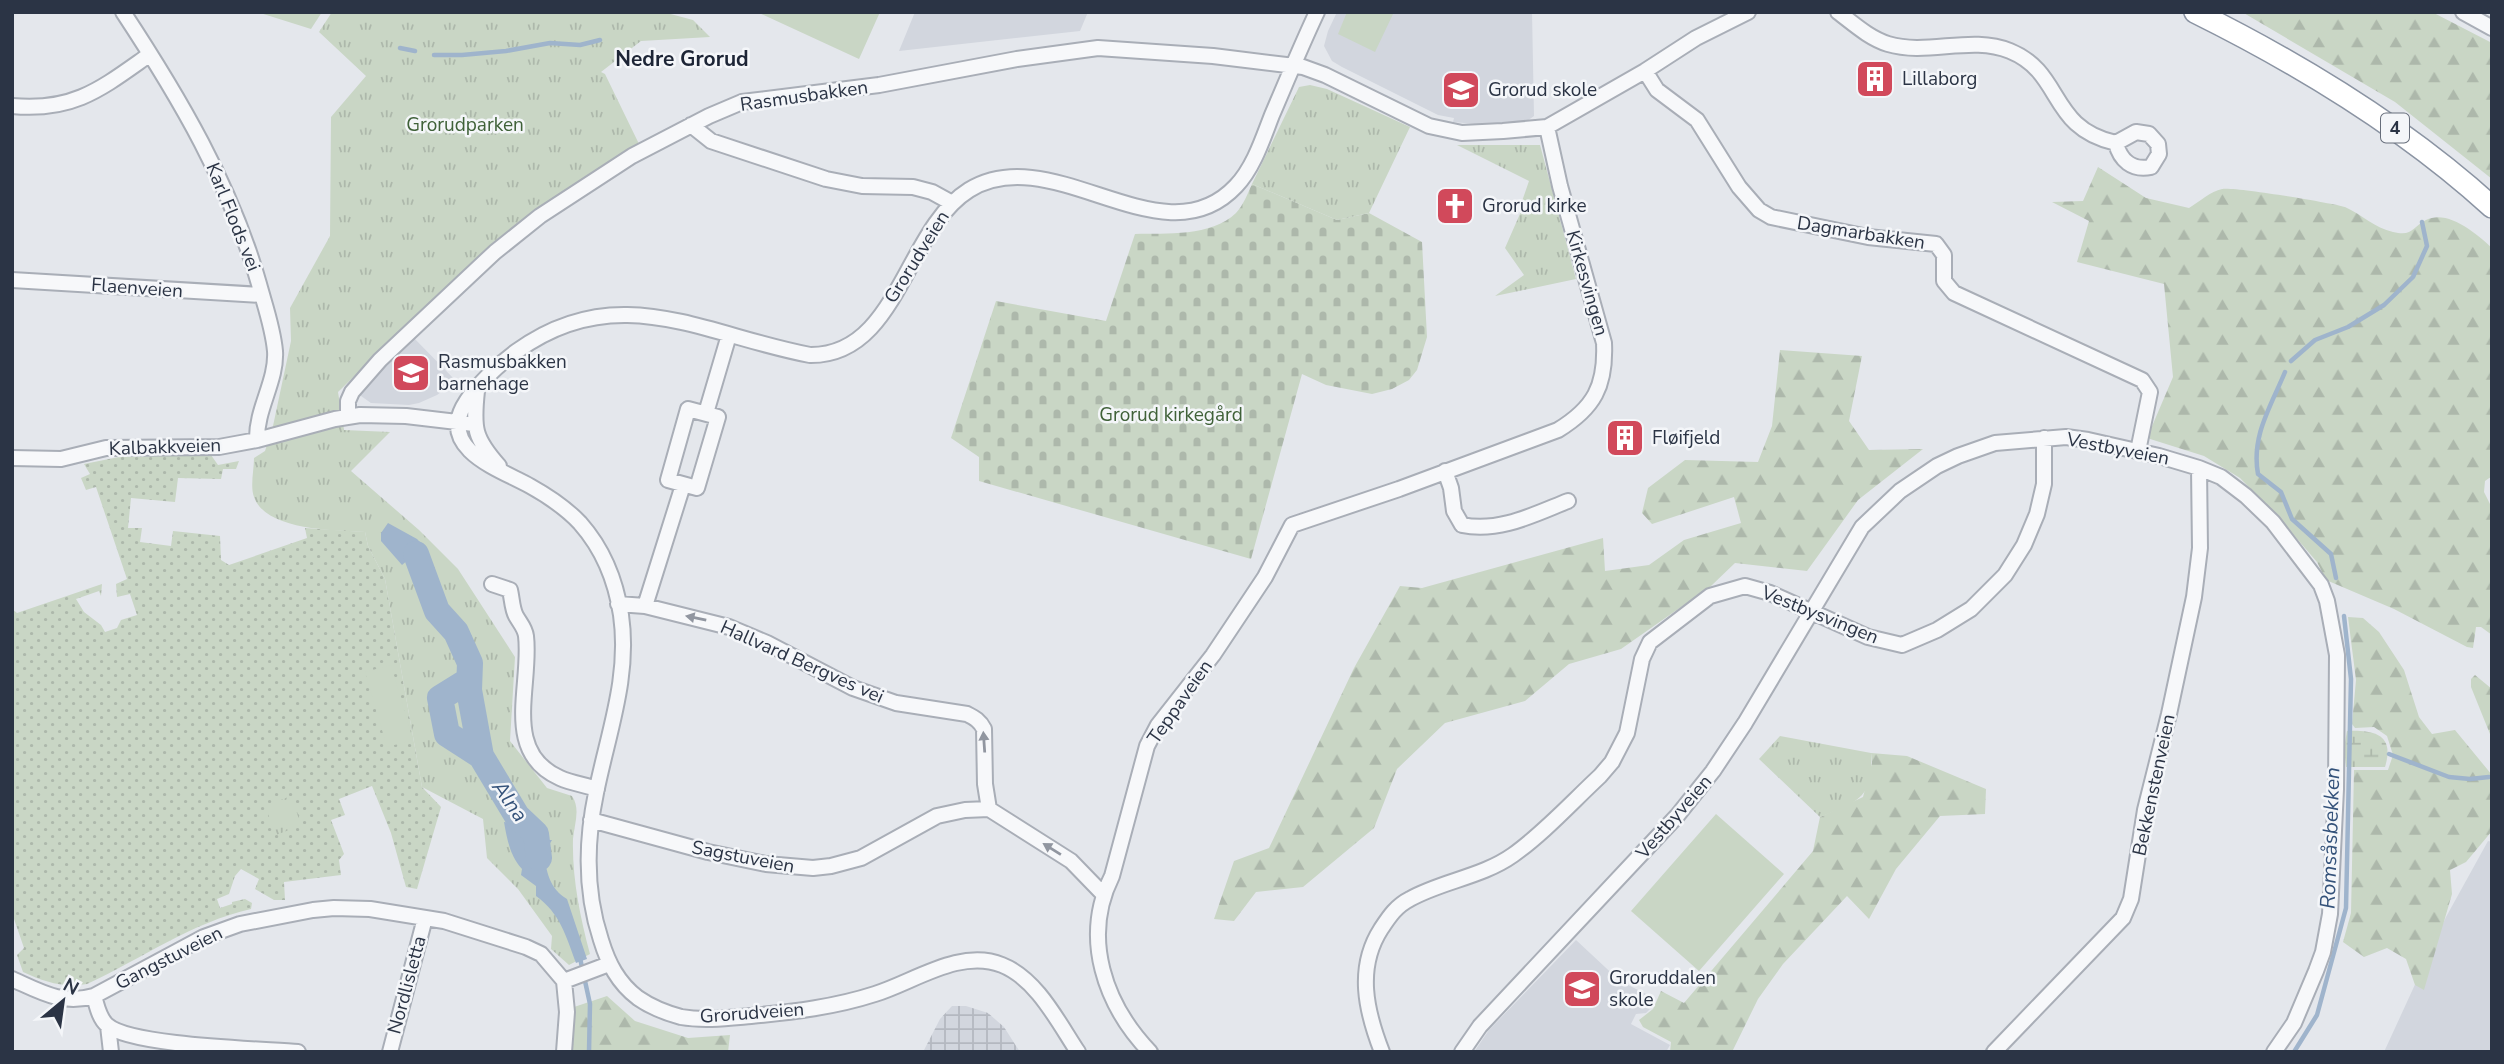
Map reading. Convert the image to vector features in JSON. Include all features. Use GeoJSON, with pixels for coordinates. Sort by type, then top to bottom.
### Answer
{"type":"FeatureCollection","features":[{"type":"Feature","properties":{"kind":"highway","name":"4"},"geometry":{"type":"LineString","coordinates":[[2195,12],[2312,76],[2396,129],[2443,164],[2492,207]]}},
{"type":"Feature","properties":{"kind":"street","name":"Karl Flods vei"},"geometry":{"type":"LineString","coordinates":[[123,12],[183,107],[228,196],[250,254],[271,326],[275,353],[257,440]]}},
{"type":"Feature","properties":{"kind":"street","name":"Grorudveien"},"geometry":{"type":"LineString","coordinates":[[1079,1052],[1049,1007],[1029,984],[1012,970],[987,960],[946,966],[874,995],[802,1011],[702,1019],[683,1017],[652,1006],[626,987],[609,964],[598,931],[591,897],[588,858],[591,820],[621,685],[623,651],[618,604],[606,562],[580,523],[551,499],[472,454],[459,435],[458,422],[463,407],[500,365],[550,331],[583,319],[614,314],[648,315],[810,355],[830,354],[849,346],[876,323],[935,225],[952,203],[980,185],[1004,177],[1050,180],[1160,211],[1188,211],[1204,207],[1227,194],[1245,174],[1317,12]]}},
{"type":"Feature","properties":{"kind":"street"},"geometry":{"type":"LineString","coordinates":[[1547,127],[1645,71],[1696,38],[1748,12]]}},
{"type":"Feature","properties":{"kind":"street"},"geometry":{"type":"LineString","coordinates":[[1838,12],[1871,37],[1898,47],[1975,44],[2010,51],[2040,72],[2064,112],[2080,129],[2089,135],[2116,143]]}},
{"type":"Feature","properties":{"kind":"street"},"geometry":{"type":"LineString","coordinates":[[2463,12],[2490,21]]}},
{"type":"Feature","properties":{"kind":"street","name":"Rasmusbakken"},"geometry":{"type":"LineString","coordinates":[[348,416],[348,401],[358,383],[495,252],[553,206],[632,156],[723,109],[752,100],[879,85],[1098,48],[1293,65],[1325,75],[1429,126],[1462,133],[1547,127]]}},
{"type":"Feature","properties":{"kind":"street"},"geometry":{"type":"LineString","coordinates":[[12,106],[45,107],[81,98],[112,83],[149,55]]}},
{"type":"Feature","properties":{"kind":"street","name":"Dagmarbakken"},"geometry":{"type":"LineString","coordinates":[[1645,71],[1657,90],[1697,120],[1739,187],[1759,210],[1782,221],[1868,237],[1936,244],[1944,254],[1944,281],[1954,293],[2142,380],[2150,392],[2138,451]]}},
{"type":"Feature","properties":{"kind":"street"},"geometry":{"type":"LineString","coordinates":[[691,125],[711,141],[826,179],[849,184],[922,189],[952,203]]}},
{"type":"Feature","properties":{"kind":"street","name":"Kirkesvingen"},"geometry":{"type":"LineString","coordinates":[[1292,525],[1558,430],[1587,409],[1601,381],[1604,343],[1560,186],[1547,127]]}},
{"type":"Feature","properties":{"kind":"street","name":"Flaenveien"},"geometry":{"type":"LineString","coordinates":[[12,280],[262,295]]}},
{"type":"Feature","properties":{"kind":"street"},"geometry":{"type":"LineString","coordinates":[[706,413],[729,335]]}},
{"type":"Feature","properties":{"kind":"street"},"geometry":{"type":"LineString","coordinates":[[348,416],[386,415],[474,424],[477,391]]}},
{"type":"Feature","properties":{"kind":"street"},"geometry":{"type":"LineString","coordinates":[[688,409],[706,413],[718,417],[697,488],[668,480],[688,409]]}},
{"type":"Feature","properties":{"kind":"street","name":"Kalbakkveien"},"geometry":{"type":"LineString","coordinates":[[12,458],[55,460],[106,448],[209,447],[257,440],[348,416]]}},
{"type":"Feature","properties":{"kind":"street","name":"Grorudveien"},"geometry":{"type":"LineString","coordinates":[[474,424],[483,446],[504,471]]}},
{"type":"Feature","properties":{"kind":"street","name":"Vestbyveien"},"geometry":{"type":"LineString","coordinates":[[1462,1052],[1480,1026],[1685,807],[1713,771],[1745,723],[1862,527],[1900,491],[1937,466],[1995,443],[2045,438],[2088,440],[2138,451],[2221,477],[2273,522],[2310,568],[2327,601],[2337,655],[2336,789],[2330,914],[2323,952],[2316,971],[2294,1023],[2274,1052]]}},
{"type":"Feature","properties":{"kind":"street","name":"Vestbysvingen"},"geometry":{"type":"LineString","coordinates":[[1382,1052],[1368,1011],[1365,990],[1367,959],[1374,939],[1392,912],[1410,899],[1473,876],[1512,856],[1600,776],[1612,762],[1627,733],[1642,659],[1650,642],[1710,596],[1745,586],[1770,593],[1867,638],[1902,645],[1937,630],[1971,609],[2005,575],[2024,545],[2037,514],[2044,484],[2045,438]]}},
{"type":"Feature","properties":{"kind":"street","name":"Bekkenstenveien"},"geometry":{"type":"LineString","coordinates":[[1994,1052],[2123,918],[2132,899],[2145,810],[2169,714],[2198,572],[2199,468]]}},
{"type":"Feature","properties":{"kind":"street"},"geometry":{"type":"LineString","coordinates":[[1445,471],[1451,488],[1454,512],[1462,525],[1491,526],[1509,523],[1568,501]]}},
{"type":"Feature","properties":{"kind":"street"},"geometry":{"type":"LineString","coordinates":[[645,606],[683,485]]}},
{"type":"Feature","properties":{"kind":"street","name":"Teppaveien"},"geometry":{"type":"LineString","coordinates":[[1103,894],[1112,876],[1147,746],[1158,725],[1213,655],[1265,577],[1292,525]]}},
{"type":"Feature","properties":{"kind":"street"},"geometry":{"type":"LineString","coordinates":[[492,584],[510,590],[515,615],[525,629],[527,657],[523,726],[531,753],[536,762],[551,774],[597,789]]}},
{"type":"Feature","properties":{"kind":"street","name":"Hallvard Bergves vei"},"geometry":{"type":"LineString","coordinates":[[618,604],[645,606],[729,627],[767,643],[852,688],[896,703],[967,714],[975,718],[984,729],[985,784],[989,809]]}},
{"type":"Feature","properties":{"kind":"street"},"geometry":{"type":"LineString","coordinates":[[989,809],[1071,861],[1103,894],[1099,961],[1115,1006],[1132,1034],[1150,1052]]}},
{"type":"Feature","properties":{"kind":"street","name":"Sagstuveien"},"geometry":{"type":"LineString","coordinates":[[591,820],[708,852],[766,864],[813,868],[862,858],[937,816],[965,810],[989,809]]}},
{"type":"Feature","properties":{"kind":"street","name":"Gangstuveien"},"geometry":{"type":"LineString","coordinates":[[12,979],[64,1000],[79,1000],[94,996],[204,937],[240,924],[278,915],[334,908],[370,909],[463,926],[541,954],[569,979]]}},
{"type":"Feature","properties":{"kind":"street","name":"Nordlisletta"},"geometry":{"type":"LineString","coordinates":[[390,1052],[425,918]]}},
{"type":"Feature","properties":{"kind":"street"},"geometry":{"type":"LineString","coordinates":[[564,1052],[569,979],[609,964]]}},
{"type":"Feature","properties":{"kind":"street"},"geometry":{"type":"LineString","coordinates":[[94,996],[100,1017],[108,1026],[138,1038],[298,1052]]}},
{"type":"Feature","properties":{"kind":"street"},"geometry":{"type":"LineString","coordinates":[[108,1026],[111,1052]]}},
{"type":"Feature","properties":{"kind":"shaded area"},"geometry":{"type":"Polygon","coordinates":[[[915,12],[1088,12],[1080,31],[899,51],[915,12]]]}},
{"type":"Feature","properties":{"kind":"shaded area","name":"Grorud skole"},"geometry":{"type":"Polygon","coordinates":[[[1337,12],[1532,12],[1534,116],[1527,121],[1497,126],[1453,122],[1454,118],[1438,115],[1342,67],[1332,61],[1324,46],[1337,12]]]}},
{"type":"Feature","properties":{"kind":"shaded area","name":"Rasmusbakken barnehage"},"geometry":{"type":"Polygon","coordinates":[[[412,336],[456,381],[437,395],[409,405],[371,403],[361,396],[362,388],[412,336]]]}},
{"type":"Feature","properties":{"kind":"shaded area"},"geometry":{"type":"Polygon","coordinates":[[[2488,841],[2492,842],[2492,1052],[2384,1052],[2446,917],[2488,841]]]}},
{"type":"Feature","properties":{"kind":"shaded area","name":"Groruddalen skole"},"geometry":{"type":"Polygon","coordinates":[[[1576,940],[1620,981],[1652,997],[1653,1006],[1646,1013],[1636,1014],[1631,1024],[1670,1045],[1666,1052],[1474,1052],[1489,1030],[1576,940]]]}},
{"type":"Feature","properties":{"kind":"shaded area"},"geometry":{"type":"Polygon","coordinates":[[[952,1006],[966,1006],[988,1013],[1004,1027],[1020,1052],[923,1052],[940,1019],[952,1006]]]}},
{"type":"Feature","properties":{"kind":"green space"},"geometry":{"type":"Polygon","coordinates":[[[257,12],[322,12],[311,29],[257,12]]]}},
{"type":"Feature","properties":{"kind":"green space","name":"Grorudparken"},"geometry":{"type":"Polygon","coordinates":[[[332,12],[663,12],[693,20],[710,37],[641,41],[601,72],[605,74],[639,144],[565,190],[498,241],[428,304],[338,392],[344,430],[390,432],[351,471],[419,530],[458,569],[515,657],[510,741],[547,788],[572,796],[575,801],[575,883],[590,954],[569,965],[551,949],[552,936],[518,889],[487,858],[483,819],[422,787],[385,579],[368,546],[365,532],[320,529],[286,522],[272,517],[261,508],[253,493],[254,458],[265,451],[273,426],[291,341],[290,308],[330,236],[331,117],[366,76],[319,32],[332,12]]]}},
{"type":"Feature","properties":{"kind":"green space"},"geometry":{"type":"Polygon","coordinates":[[[757,12],[880,12],[859,59],[757,12]]]}},
{"type":"Feature","properties":{"kind":"green space"},"geometry":{"type":"Polygon","coordinates":[[[1347,12],[1394,12],[1375,52],[1338,34],[1347,12]]]}},
{"type":"Feature","properties":{"kind":"green space"},"geometry":{"type":"Polygon","coordinates":[[[2242,12],[2432,12],[2492,43],[2492,179],[2395,102],[2242,12]]]}},
{"type":"Feature","properties":{"kind":"green space"},"geometry":{"type":"Polygon","coordinates":[[[1310,85],[1327,89],[1410,127],[1369,213],[1337,220],[1252,184],[1299,87],[1310,85]]]}},
{"type":"Feature","properties":{"kind":"green space"},"geometry":{"type":"Polygon","coordinates":[[[1457,145],[1540,145],[1576,279],[1495,296],[1524,275],[1505,248],[1523,207],[1521,204],[1529,181],[1457,145]]]}},
{"type":"Feature","properties":{"kind":"green space"},"geometry":{"type":"Polygon","coordinates":[[[2098,167],[2146,198],[2189,208],[2209,194],[2222,189],[2262,192],[2345,207],[2386,230],[2400,233],[2409,232],[2435,217],[2453,220],[2492,248],[2492,476],[2485,481],[2484,492],[2492,508],[2492,635],[2481,627],[2476,627],[2473,648],[2467,647],[2394,609],[2326,580],[2317,562],[2240,478],[2204,456],[2147,438],[2173,377],[2164,284],[2077,262],[2089,221],[2052,202],[2083,201],[2098,167]]]}},
{"type":"Feature","properties":{"kind":"green space","name":"Grorud kirkegård"},"geometry":{"type":"Polygon","coordinates":[[[1252,184],[1337,220],[1369,213],[1422,242],[1427,337],[1417,370],[1409,380],[1392,389],[1372,394],[1326,385],[1302,374],[1251,559],[979,481],[979,457],[951,438],[996,301],[1106,321],[1135,234],[1188,232],[1226,221],[1236,213],[1252,184]]]}},
{"type":"Feature","properties":{"kind":"green space"},"geometry":{"type":"Polygon","coordinates":[[[1780,350],[1862,356],[1849,421],[1869,450],[1923,449],[1858,500],[1807,571],[1735,563],[1711,586],[1621,649],[1569,664],[1525,701],[1445,723],[1397,769],[1374,828],[1303,887],[1256,892],[1234,921],[1214,919],[1234,861],[1269,848],[1354,668],[1400,586],[1422,588],[1603,538],[1605,571],[1649,565],[1684,540],[1741,523],[1734,497],[1652,524],[1642,513],[1648,488],[1685,460],[1758,462],[1772,426],[1780,350]]]}},
{"type":"Feature","properties":{"kind":"green space"},"geometry":{"type":"Polygon","coordinates":[[[211,455],[218,465],[239,461],[236,469],[223,469],[221,479],[178,478],[175,502],[131,498],[128,528],[142,528],[140,542],[171,546],[173,531],[220,536],[221,560],[229,565],[307,538],[305,528],[365,532],[368,546],[385,579],[422,787],[441,807],[417,889],[406,887],[391,833],[372,786],[339,799],[345,815],[331,820],[344,854],[339,860],[341,875],[284,882],[285,900],[274,900],[255,889],[259,879],[241,869],[235,876],[229,894],[217,899],[220,908],[245,899],[252,903],[251,909],[188,932],[87,984],[62,985],[47,981],[23,972],[17,955],[24,948],[12,913],[12,609],[17,613],[102,584],[101,596],[99,591],[76,599],[84,612],[101,625],[105,632],[117,628],[121,620],[137,615],[130,594],[117,597],[116,584],[127,579],[96,487],[86,490],[81,478],[90,474],[84,464],[119,457],[211,455]]]}},
{"type":"Feature","properties":{"kind":"green space"},"geometry":{"type":"Polygon","coordinates":[[[2348,617],[2363,618],[2379,632],[2404,670],[2419,717],[2432,734],[2455,730],[2492,775],[2492,831],[2466,862],[2450,870],[2452,894],[2424,990],[2415,985],[2406,959],[2387,948],[2364,957],[2343,942],[2351,913],[2354,770],[2388,770],[2393,755],[2387,736],[2374,727],[2355,728],[2352,724],[2356,680],[2348,617]]]}},
{"type":"Feature","properties":{"kind":"green space"},"geometry":{"type":"Polygon","coordinates":[[[391,665],[413,740],[387,747],[365,672],[391,665]]]}},
{"type":"Feature","properties":{"kind":"green space"},"geometry":{"type":"Polygon","coordinates":[[[2475,675],[2492,689],[2492,739],[2471,687],[2471,679],[2475,675]]]}},
{"type":"Feature","properties":{"kind":"green space"},"geometry":{"type":"Polygon","coordinates":[[[2347,731],[2380,736],[2387,747],[2385,767],[2346,767],[2344,748],[2347,731]]]}},
{"type":"Feature","properties":{"kind":"green space"},"geometry":{"type":"Polygon","coordinates":[[[1780,736],[1871,753],[1870,780],[1866,789],[1854,802],[1820,817],[1759,759],[1780,736]]]}},
{"type":"Feature","properties":{"kind":"green space"},"geometry":{"type":"Polygon","coordinates":[[[1871,753],[1907,756],[1986,789],[1985,814],[1940,816],[1896,869],[1869,919],[1847,896],[1783,964],[1758,999],[1732,1052],[1670,1052],[1671,1042],[1643,1027],[1639,1020],[1653,1009],[1661,991],[1684,1003],[1813,851],[1820,817],[1863,797],[1872,763],[1871,753]]]}},
{"type":"Feature","properties":{"kind":"green space"},"geometry":{"type":"Polygon","coordinates":[[[291,796],[302,825],[276,835],[265,806],[291,796]]]}},
{"type":"Feature","properties":{"kind":"green space"},"geometry":{"type":"Polygon","coordinates":[[[1716,814],[1784,874],[1699,971],[1631,911],[1716,814]]]}},
{"type":"Feature","properties":{"kind":"green space"},"geometry":{"type":"Polygon","coordinates":[[[607,996],[635,1021],[688,1038],[730,1035],[728,1052],[571,1052],[574,1007],[607,996]]]}},
{"type":"Feature","properties":{"kind":"water"},"geometry":{"type":"Polygon","coordinates":[[[388,523],[417,539],[424,546],[402,565],[381,541],[381,533],[388,523]]]}},
{"type":"Feature","properties":{"kind":"water"},"geometry":{"type":"Polygon","coordinates":[[[504,822],[544,828],[546,840],[552,840],[545,848],[547,870],[556,889],[567,899],[587,959],[576,963],[557,918],[536,896],[536,886],[521,875],[522,869],[512,853],[504,822]]]}},
{"type":"Feature","properties":{"kind":"waterway"},"geometry":{"type":"LineString","coordinates":[[434,55],[506,51],[550,43],[580,45],[600,40]]}},
{"type":"Feature","properties":{"kind":"waterway"},"geometry":{"type":"LineString","coordinates":[[400,48],[415,51]]}},
{"type":"Feature","properties":{"kind":"waterway","name":"Romsåsbekken"},"geometry":{"type":"LineString","coordinates":[[2291,361],[2315,340],[2348,327],[2384,305],[2413,277],[2427,246],[2422,222]]}},
{"type":"Feature","properties":{"kind":"waterway","name":"Romsåsbekken"},"geometry":{"type":"LineString","coordinates":[[2285,372],[2260,434],[2257,447],[2258,474],[2281,492],[2292,519],[2331,554],[2336,578]]}},
{"type":"Feature","properties":{"kind":"waterway","name":"Alna"},"geometry":{"type":"LineString","coordinates":[[416,554],[437,611],[456,632],[470,663],[469,690],[481,756],[517,816],[536,834],[539,858]]}},
{"type":"Feature","properties":{"kind":"waterway","name":"Romsåsbekken"},"geometry":{"type":"LineString","coordinates":[[2294,1052],[2317,1015],[2346,908],[2351,679],[2344,616]]}},
{"type":"Feature","properties":{"kind":"waterway"},"geometry":{"type":"LineString","coordinates":[[469,680],[440,698],[447,734],[481,756]]}},
{"type":"Feature","properties":{"kind":"waterway"},"geometry":{"type":"LineString","coordinates":[[2389,754],[2449,777],[2489,777]]}},
{"type":"Feature","properties":{"kind":"waterway","name":"Alna"},"geometry":{"type":"LineString","coordinates":[[580,958],[590,1004],[589,1052]]}},
{"type":"Feature","properties":{"kind":"place","name":"Lillaborg"},"geometry":{"type":"Point","coordinates":[1875,79]}},
{"type":"Feature","properties":{"kind":"place","name":"Grorud skole"},"geometry":{"type":"Point","coordinates":[1461,90]}},
{"type":"Feature","properties":{"kind":"place","name":"Grorud kirke"},"geometry":{"type":"Point","coordinates":[1455,206]}},
{"type":"Feature","properties":{"kind":"place","name":"Rasmusbakken barnehage"},"geometry":{"type":"Point","coordinates":[411,373]}},
{"type":"Feature","properties":{"kind":"place","name":"Fløifjeld"},"geometry":{"type":"Point","coordinates":[1625,438]}},
{"type":"Feature","properties":{"kind":"place","name":"Groruddalen skole"},"geometry":{"type":"Point","coordinates":[1582,989]}},
{"type":"Feature","properties":{"kind":"district","name":"Nedre Grorud"},"geometry":{"type":"Point","coordinates":[682,59]}}]}
